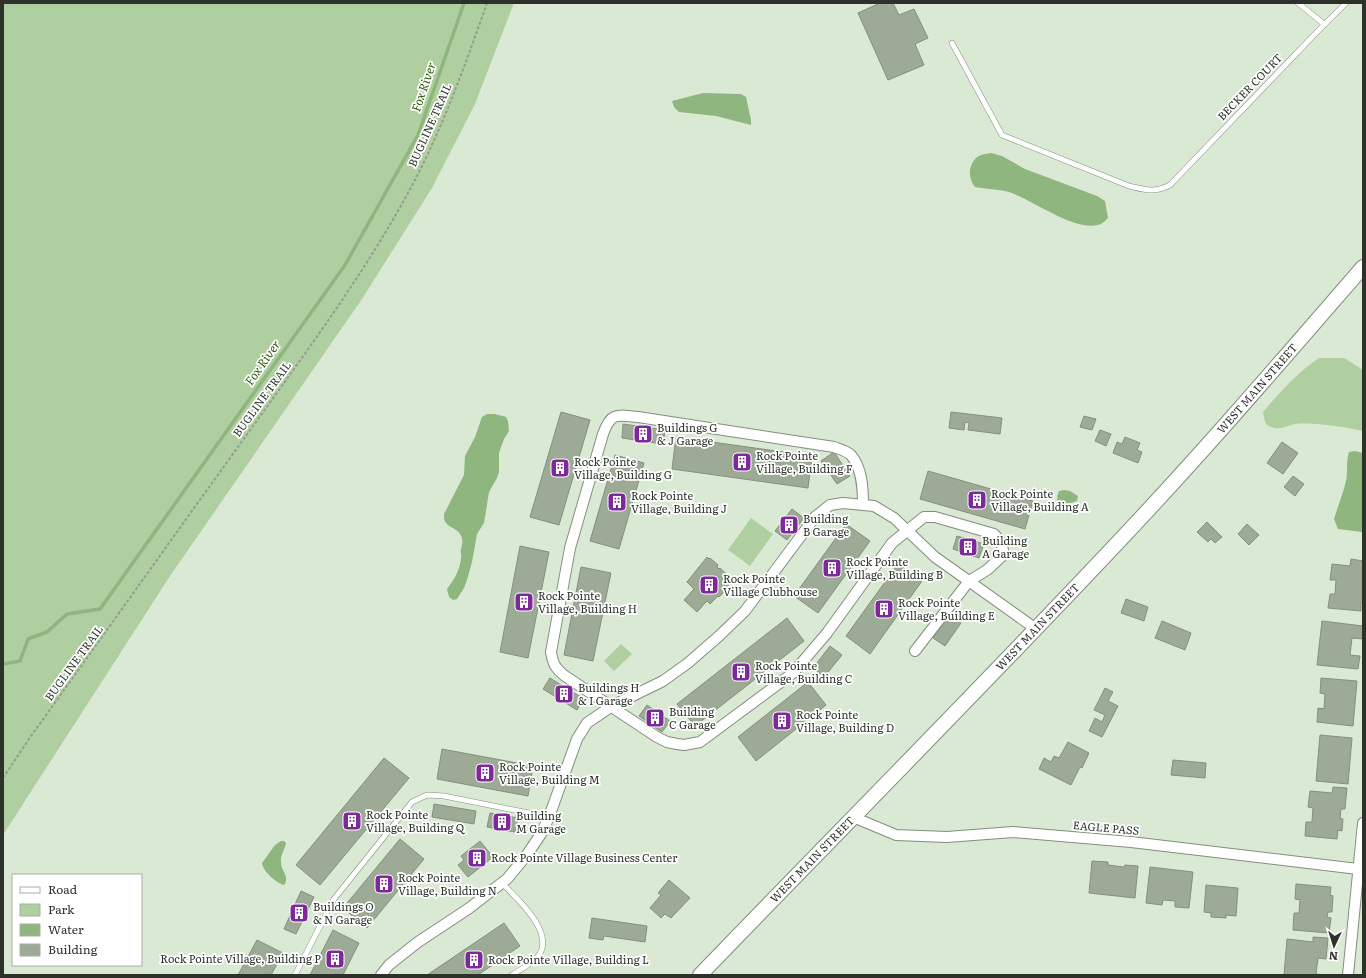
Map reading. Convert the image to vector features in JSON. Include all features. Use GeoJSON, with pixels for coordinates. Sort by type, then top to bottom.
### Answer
{"type":"FeatureCollection","features":[{"type":"Feature","properties":{"kind":"main road","name":"WEST MAIN STREET"},"geometry":{"type":"LineString","coordinates":[[700,975],[1036,629],[1180,476],[1363,267]]}},
{"type":"Feature","properties":{"kind":"street"},"geometry":{"type":"LineString","coordinates":[[863,504],[863,487],[859,471],[851,455],[834,447],[638,417],[614,416],[608,422],[603,434],[570,548],[551,652],[553,664],[557,669],[667,742],[684,745],[700,742],[793,673],[827,633],[892,543],[924,517],[935,517],[994,534],[1001,542],[1004,550],[1001,557],[987,570],[969,581],[915,651]]}},
{"type":"Feature","properties":{"kind":"street"},"geometry":{"type":"LineString","coordinates":[[381,975],[389,966],[418,942],[468,909],[507,880],[541,834],[549,817],[582,730],[587,723],[598,714],[612,706],[663,681],[688,663],[719,636],[745,611],[815,517],[830,505],[843,503],[874,506],[894,518],[935,557],[1036,629]]}},
{"type":"Feature","properties":{"kind":"street","name":"EAGLE PASS"},"geometry":{"type":"LineString","coordinates":[[853,817],[896,835],[947,837],[1013,832],[1131,842],[1358,870]]}},
{"type":"Feature","properties":{"kind":"street"},"geometry":{"type":"LineString","coordinates":[[1348,975],[1363,823]]}},
{"type":"Feature","properties":{"kind":"lane"},"geometry":{"type":"LineString","coordinates":[[1298,3],[1324,24]]}},
{"type":"Feature","properties":{"kind":"lane","name":"BECKER COURT"},"geometry":{"type":"LineString","coordinates":[[952,43],[1002,135],[1129,186],[1148,191],[1160,190],[1170,186],[1324,24],[1346,3]]}},
{"type":"Feature","properties":{"kind":"lane"},"geometry":{"type":"LineString","coordinates":[[295,975],[334,899],[412,802],[427,795],[444,796],[549,817]]}},
{"type":"Feature","properties":{"kind":"lane"},"geometry":{"type":"LineString","coordinates":[[502,883],[532,916],[540,929],[543,938],[540,954],[533,961],[512,975]]}},
{"type":"Feature","properties":{"kind":"path","name":"BUGLINE TRAIL"},"geometry":{"type":"LineString","coordinates":[[3,778],[34,732],[321,331],[375,250],[399,209],[424,161],[453,97],[486,3]]}},
{"type":"Feature","properties":{"kind":"green space"},"geometry":{"type":"Polygon","coordinates":[[[3,3],[514,3],[475,104],[432,188],[362,299],[170,576],[3,835],[3,3]]]}},
{"type":"Feature","properties":{"kind":"green space"},"geometry":{"type":"Polygon","coordinates":[[[1319,358],[1344,358],[1363,370],[1363,431],[1329,425],[1312,424],[1295,424],[1275,428],[1266,423],[1263,412],[1297,376],[1319,358]]]}},
{"type":"Feature","properties":{"kind":"green space"},"geometry":{"type":"Polygon","coordinates":[[[751,518],[773,534],[750,566],[728,550],[751,518]]]}},
{"type":"Feature","properties":{"kind":"green space"},"geometry":{"type":"Polygon","coordinates":[[[621,644],[632,654],[614,671],[604,661],[621,644]]]}},
{"type":"Feature","properties":{"kind":"water"},"geometry":{"type":"Polygon","coordinates":[[[703,93],[741,94],[746,97],[751,125],[716,116],[679,112],[674,107],[672,101],[703,93]]]}},
{"type":"Feature","properties":{"kind":"water"},"geometry":{"type":"Polygon","coordinates":[[[991,153],[1002,156],[1025,169],[1097,196],[1105,201],[1108,218],[1098,225],[1088,226],[1077,224],[1009,192],[975,187],[970,176],[971,165],[973,161],[983,154],[991,153]]]}},
{"type":"Feature","properties":{"kind":"water"},"geometry":{"type":"Polygon","coordinates":[[[487,414],[495,414],[506,417],[509,431],[504,439],[499,453],[499,472],[489,492],[484,523],[477,534],[467,580],[457,599],[453,600],[449,597],[447,589],[458,571],[462,540],[458,531],[445,522],[444,514],[464,475],[465,456],[475,437],[482,417],[487,414]]]}},
{"type":"Feature","properties":{"kind":"water"},"geometry":{"type":"Polygon","coordinates":[[[1355,451],[1363,453],[1362,532],[1338,529],[1334,519],[1346,481],[1349,452],[1355,451]]]}},
{"type":"Feature","properties":{"kind":"water"},"geometry":{"type":"Polygon","coordinates":[[[1059,491],[1070,491],[1078,496],[1077,501],[1064,505],[1058,505],[1057,498],[1059,491]]]}},
{"type":"Feature","properties":{"kind":"water"},"geometry":{"type":"Polygon","coordinates":[[[281,841],[286,843],[281,859],[281,865],[286,878],[285,884],[283,885],[267,873],[262,863],[275,845],[281,841]]]}},
{"type":"Feature","properties":{"kind":"building"},"geometry":{"type":"Polygon","coordinates":[[[880,3],[893,3],[899,15],[914,9],[928,38],[915,44],[924,65],[888,80],[858,13],[880,3]]]}},
{"type":"Feature","properties":{"kind":"building","name":"Rock Pointe Village, Building G"},"geometry":{"type":"Polygon","coordinates":[[[561,412],[590,420],[559,525],[530,517],[561,412]]]}},
{"type":"Feature","properties":{"kind":"building"},"geometry":{"type":"Polygon","coordinates":[[[951,412],[1002,418],[1000,434],[968,430],[969,423],[965,422],[964,430],[949,428],[951,412]]]}},
{"type":"Feature","properties":{"kind":"building"},"geometry":{"type":"Polygon","coordinates":[[[1084,416],[1096,419],[1092,430],[1080,427],[1084,416]]]}},
{"type":"Feature","properties":{"kind":"building","name":"Buildings G & J Garage"},"geometry":{"type":"Polygon","coordinates":[[[623,424],[665,430],[663,444],[622,438],[623,424]]]}},
{"type":"Feature","properties":{"kind":"building"},"geometry":{"type":"Polygon","coordinates":[[[1100,430],[1111,434],[1106,446],[1095,441],[1100,430]]]}},
{"type":"Feature","properties":{"kind":"building","name":"Rock Pointe Village, Building F"},"geometry":{"type":"Polygon","coordinates":[[[676,437],[812,456],[808,488],[672,469],[676,437]]]}},
{"type":"Feature","properties":{"kind":"building"},"geometry":{"type":"Polygon","coordinates":[[[1125,437],[1140,443],[1137,450],[1142,452],[1138,463],[1113,453],[1117,442],[1122,444],[1125,437]]]}},
{"type":"Feature","properties":{"kind":"building"},"geometry":{"type":"Polygon","coordinates":[[[1282,442],[1298,453],[1283,474],[1267,463],[1282,442]]]}},
{"type":"Feature","properties":{"kind":"building"},"geometry":{"type":"Polygon","coordinates":[[[834,452],[850,476],[837,484],[821,461],[834,452]]]}},
{"type":"Feature","properties":{"kind":"building","name":"Rock Pointe Village, Building J"},"geometry":{"type":"Polygon","coordinates":[[[615,455],[644,463],[619,549],[590,541],[615,455]]]}},
{"type":"Feature","properties":{"kind":"building","name":"Rock Pointe Village, Building A"},"geometry":{"type":"Polygon","coordinates":[[[928,471],[1033,501],[1025,529],[920,499],[928,471]]]}},
{"type":"Feature","properties":{"kind":"building"},"geometry":{"type":"Polygon","coordinates":[[[1293,476],[1304,484],[1295,496],[1284,487],[1293,476]]]}},
{"type":"Feature","properties":{"kind":"building","name":"Building B Garage"},"geometry":{"type":"Polygon","coordinates":[[[792,509],[804,518],[787,540],[775,531],[792,509]]]}},
{"type":"Feature","properties":{"kind":"building"},"geometry":{"type":"Polygon","coordinates":[[[1207,522],[1222,537],[1215,543],[1211,539],[1208,542],[1197,532],[1207,522]]]}},
{"type":"Feature","properties":{"kind":"building","name":"Rock Pointe Village, Building B"},"geometry":{"type":"Polygon","coordinates":[[[846,524],[870,541],[818,613],[794,596],[846,524]]]}},
{"type":"Feature","properties":{"kind":"building"},"geometry":{"type":"Polygon","coordinates":[[[1247,524],[1259,535],[1249,545],[1238,534],[1247,524]]]}},
{"type":"Feature","properties":{"kind":"building","name":"Building A Garage"},"geometry":{"type":"Polygon","coordinates":[[[957,536],[984,544],[979,558],[953,549],[957,536]]]}},
{"type":"Feature","properties":{"kind":"building","name":"Rock Pointe Village, Building H"},"geometry":{"type":"Polygon","coordinates":[[[520,546],[549,552],[528,658],[500,652],[520,546]]]}},
{"type":"Feature","properties":{"kind":"building","name":"Rock Pointe Village Clubhouse"},"geometry":{"type":"Polygon","coordinates":[[[707,557],[718,565],[717,567],[732,579],[732,581],[719,597],[718,596],[710,604],[707,601],[697,612],[684,600],[694,589],[687,582],[707,557]]]}},
{"type":"Feature","properties":{"kind":"building"},"geometry":{"type":"Polygon","coordinates":[[[1351,559],[1363,561],[1363,603],[1361,603],[1361,611],[1328,608],[1330,594],[1335,594],[1336,580],[1330,580],[1332,564],[1350,566],[1351,559]]]}},
{"type":"Feature","properties":{"kind":"building","name":"Rock Pointe Village, Building E"},"geometry":{"type":"Polygon","coordinates":[[[898,564],[922,581],[870,654],[846,636],[898,564]]]}},
{"type":"Feature","properties":{"kind":"building"},"geometry":{"type":"Polygon","coordinates":[[[581,567],[611,573],[593,661],[564,655],[581,567]]]}},
{"type":"Feature","properties":{"kind":"building"},"geometry":{"type":"Polygon","coordinates":[[[1126,599],[1148,607],[1144,621],[1121,613],[1126,599]]]}},
{"type":"Feature","properties":{"kind":"building"},"geometry":{"type":"Polygon","coordinates":[[[949,614],[961,623],[945,646],[933,638],[949,614]]]}},
{"type":"Feature","properties":{"kind":"building","name":"Rock Pointe Village, Building C"},"geometry":{"type":"Polygon","coordinates":[[[787,618],[804,641],[695,726],[677,704],[787,618]]]}},
{"type":"Feature","properties":{"kind":"building"},"geometry":{"type":"Polygon","coordinates":[[[1162,621],[1191,633],[1185,650],[1155,638],[1162,621]]]}},
{"type":"Feature","properties":{"kind":"building"},"geometry":{"type":"Polygon","coordinates":[[[1322,621],[1363,626],[1363,639],[1352,638],[1350,655],[1360,656],[1358,669],[1317,665],[1322,621]]]}},
{"type":"Feature","properties":{"kind":"building"},"geometry":{"type":"Polygon","coordinates":[[[830,646],[842,655],[824,677],[813,668],[830,646]]]}},
{"type":"Feature","properties":{"kind":"building","name":"Buildings H & I Garage"},"geometry":{"type":"Polygon","coordinates":[[[550,678],[584,699],[577,710],[543,689],[550,678]]]}},
{"type":"Feature","properties":{"kind":"building"},"geometry":{"type":"Polygon","coordinates":[[[1321,678],[1357,681],[1353,726],[1317,722],[1318,708],[1324,709],[1325,694],[1320,693],[1321,678]]]}},
{"type":"Feature","properties":{"kind":"building","name":"Rock Pointe Village, Building D"},"geometry":{"type":"Polygon","coordinates":[[[808,682],[826,705],[756,761],[738,737],[808,682]]]}},
{"type":"Feature","properties":{"kind":"building"},"geometry":{"type":"Polygon","coordinates":[[[1105,688],[1113,692],[1108,701],[1118,706],[1102,737],[1089,731],[1095,718],[1102,722],[1105,715],[1094,710],[1105,688]]]}},
{"type":"Feature","properties":{"kind":"building","name":"Building C Garage"},"geometry":{"type":"Polygon","coordinates":[[[647,705],[670,721],[662,732],[639,716],[647,705]]]}},
{"type":"Feature","properties":{"kind":"building"},"geometry":{"type":"Polygon","coordinates":[[[1320,735],[1352,738],[1348,784],[1316,781],[1320,735]]]}},
{"type":"Feature","properties":{"kind":"building"},"geometry":{"type":"Polygon","coordinates":[[[1068,742],[1089,753],[1082,768],[1080,767],[1071,785],[1039,769],[1044,758],[1051,762],[1054,756],[1059,758],[1068,742]]]}},
{"type":"Feature","properties":{"kind":"building","name":"Rock Pointe Village, Building M"},"geometry":{"type":"Polygon","coordinates":[[[442,749],[533,766],[528,796],[437,779],[442,749]]]}},
{"type":"Feature","properties":{"kind":"building","name":"Rock Pointe Village, Building Q"},"geometry":{"type":"Polygon","coordinates":[[[384,758],[409,778],[320,885],[296,865],[384,758]]]}},
{"type":"Feature","properties":{"kind":"building"},"geometry":{"type":"Polygon","coordinates":[[[1173,760],[1206,763],[1205,778],[1171,775],[1173,760]]]}},
{"type":"Feature","properties":{"kind":"building"},"geometry":{"type":"Polygon","coordinates":[[[1333,787],[1347,788],[1345,809],[1341,809],[1340,818],[1343,819],[1342,831],[1338,830],[1337,839],[1305,836],[1306,822],[1312,822],[1313,808],[1308,807],[1310,791],[1332,793],[1333,787]]]}},
{"type":"Feature","properties":{"kind":"building"},"geometry":{"type":"Polygon","coordinates":[[[434,804],[476,811],[474,824],[432,817],[434,804]]]}},
{"type":"Feature","properties":{"kind":"building","name":"Building M Garage"},"geometry":{"type":"Polygon","coordinates":[[[490,813],[518,818],[515,832],[487,827],[490,813]]]}},
{"type":"Feature","properties":{"kind":"building","name":"Rock Pointe Village, Building N"},"geometry":{"type":"Polygon","coordinates":[[[400,839],[424,859],[367,928],[343,908],[400,839]]]}},
{"type":"Feature","properties":{"kind":"building","name":"Rock Pointe Village Business Center"},"geometry":{"type":"Polygon","coordinates":[[[480,841],[493,857],[468,877],[458,865],[464,860],[461,856],[480,841]]]}},
{"type":"Feature","properties":{"kind":"building"},"geometry":{"type":"Polygon","coordinates":[[[1092,861],[1108,862],[1108,865],[1124,867],[1125,865],[1138,866],[1135,898],[1089,893],[1092,861]]]}},
{"type":"Feature","properties":{"kind":"building"},"geometry":{"type":"Polygon","coordinates":[[[1150,867],[1193,872],[1189,908],[1175,907],[1175,901],[1163,900],[1162,905],[1146,903],[1150,867]]]}},
{"type":"Feature","properties":{"kind":"building"},"geometry":{"type":"Polygon","coordinates":[[[669,880],[690,898],[671,918],[665,914],[661,918],[650,908],[661,895],[658,893],[669,880]]]}},
{"type":"Feature","properties":{"kind":"building"},"geometry":{"type":"Polygon","coordinates":[[[1296,884],[1331,887],[1330,895],[1333,896],[1332,912],[1328,912],[1327,917],[1331,918],[1329,933],[1293,930],[1294,913],[1299,913],[1300,900],[1295,899],[1296,884]]]}},
{"type":"Feature","properties":{"kind":"building"},"geometry":{"type":"Polygon","coordinates":[[[1206,885],[1238,888],[1236,916],[1226,915],[1226,918],[1211,917],[1211,913],[1204,912],[1206,885]]]}},
{"type":"Feature","properties":{"kind":"building","name":"Buildings O & N Garage"},"geometry":{"type":"Polygon","coordinates":[[[301,891],[314,897],[296,934],[284,929],[301,891]]]}},
{"type":"Feature","properties":{"kind":"building"},"geometry":{"type":"Polygon","coordinates":[[[592,918],[647,926],[645,942],[604,936],[603,940],[589,938],[592,918]]]}},
{"type":"Feature","properties":{"kind":"building","name":"Rock Pointe Village, Building L"},"geometry":{"type":"Polygon","coordinates":[[[504,923],[520,946],[478,975],[427,975],[504,923]]]}},
{"type":"Feature","properties":{"kind":"building","name":"Rock Pointe Village, Building P"},"geometry":{"type":"Polygon","coordinates":[[[333,930],[359,943],[343,975],[310,975],[333,930]]]}},
{"type":"Feature","properties":{"kind":"building"},"geometry":{"type":"Polygon","coordinates":[[[1313,937],[1328,938],[1326,959],[1318,958],[1316,974],[1325,975],[1284,975],[1287,939],[1313,942],[1313,937]]]}},
{"type":"Feature","properties":{"kind":"building"},"geometry":{"type":"Polygon","coordinates":[[[257,940],[283,953],[271,975],[238,975],[257,940]]]}},
{"type":"Feature","properties":{"kind":"waterway","name":"Fox River"},"geometry":{"type":"LineString","coordinates":[[3,664],[20,661],[28,639],[47,632],[67,614],[100,609],[345,265],[418,135],[464,3]]}},
{"type":"Feature","properties":{"kind":"place","name":"Buildings G & J Garage"},"geometry":{"type":"Point","coordinates":[643,434]}},
{"type":"Feature","properties":{"kind":"place","name":"Rock Pointe Village, Building F"},"geometry":{"type":"Point","coordinates":[742,462]}},
{"type":"Feature","properties":{"kind":"place","name":"Rock Pointe Village, Building G"},"geometry":{"type":"Point","coordinates":[560,468]}},
{"type":"Feature","properties":{"kind":"place","name":"Rock Pointe Village, Building A"},"geometry":{"type":"Point","coordinates":[977,500]}},
{"type":"Feature","properties":{"kind":"place","name":"Rock Pointe Village, Building J"},"geometry":{"type":"Point","coordinates":[617,502]}},
{"type":"Feature","properties":{"kind":"place","name":"Building B Garage"},"geometry":{"type":"Point","coordinates":[789,525]}},
{"type":"Feature","properties":{"kind":"place","name":"Building A Garage"},"geometry":{"type":"Point","coordinates":[968,547]}},
{"type":"Feature","properties":{"kind":"place","name":"Rock Pointe Village, Building B"},"geometry":{"type":"Point","coordinates":[832,568]}},
{"type":"Feature","properties":{"kind":"place","name":"Rock Pointe Village Clubhouse"},"geometry":{"type":"Point","coordinates":[709,585]}},
{"type":"Feature","properties":{"kind":"place","name":"Rock Pointe Village, Building H"},"geometry":{"type":"Point","coordinates":[524,602]}},
{"type":"Feature","properties":{"kind":"place","name":"Rock Pointe Village, Building E"},"geometry":{"type":"Point","coordinates":[884,609]}},
{"type":"Feature","properties":{"kind":"place","name":"Rock Pointe Village, Building C"},"geometry":{"type":"Point","coordinates":[741,672]}},
{"type":"Feature","properties":{"kind":"place","name":"Buildings H & I Garage"},"geometry":{"type":"Point","coordinates":[564,694]}},
{"type":"Feature","properties":{"kind":"place","name":"Building C Garage"},"geometry":{"type":"Point","coordinates":[655,718]}},
{"type":"Feature","properties":{"kind":"place","name":"Rock Pointe Village, Building D"},"geometry":{"type":"Point","coordinates":[782,721]}},
{"type":"Feature","properties":{"kind":"place","name":"Rock Pointe Village, Building M"},"geometry":{"type":"Point","coordinates":[485,773]}},
{"type":"Feature","properties":{"kind":"place","name":"Rock Pointe Village, Building Q"},"geometry":{"type":"Point","coordinates":[352,821]}},
{"type":"Feature","properties":{"kind":"place","name":"Building M Garage"},"geometry":{"type":"Point","coordinates":[502,822]}},
{"type":"Feature","properties":{"kind":"place","name":"Rock Pointe Village Business Center"},"geometry":{"type":"Point","coordinates":[477,858]}},
{"type":"Feature","properties":{"kind":"place","name":"Rock Pointe Village, Building N"},"geometry":{"type":"Point","coordinates":[384,884]}},
{"type":"Feature","properties":{"kind":"place","name":"Buildings O & N Garage"},"geometry":{"type":"Point","coordinates":[299,913]}},
{"type":"Feature","properties":{"kind":"place","name":"Rock Pointe Village, Building P"},"geometry":{"type":"Point","coordinates":[335,959]}},
{"type":"Feature","properties":{"kind":"place","name":"Rock Pointe Village, Building L"},"geometry":{"type":"Point","coordinates":[474,960]}}]}
